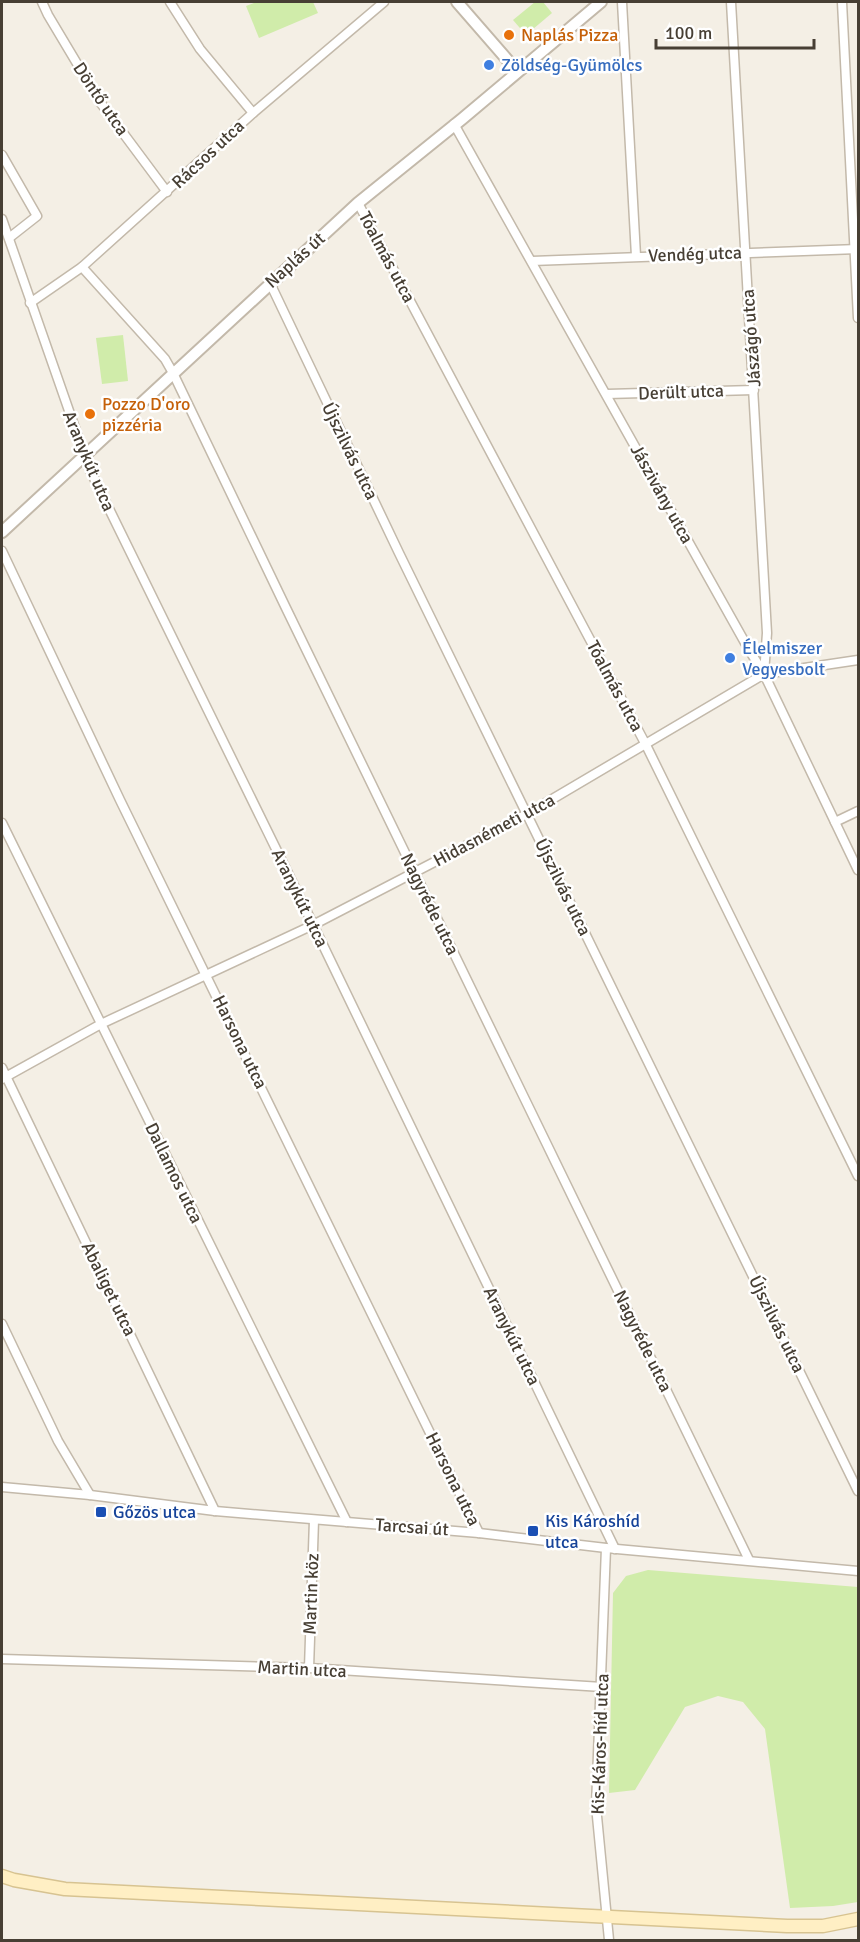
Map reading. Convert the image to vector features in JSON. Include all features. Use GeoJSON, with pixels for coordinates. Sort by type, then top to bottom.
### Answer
{"type":"FeatureCollection","features":[{"type":"Feature","properties":{"kind":"main road"},"geometry":{"type":"LineString","coordinates":[[8,1878],[65,1889],[787,1926],[823,1926],[858,1919]]}},
{"type":"Feature","properties":{"kind":"street","name":"Döntő utca"},"geometry":{"type":"LineString","coordinates":[[42,2],[100,102],[167,192]]}},
{"type":"Feature","properties":{"kind":"street"},"geometry":{"type":"LineString","coordinates":[[170,2],[200,49],[253,113]]}},
{"type":"Feature","properties":{"kind":"street","name":"Rácsos utca"},"geometry":{"type":"LineString","coordinates":[[30,303],[82,267],[253,113],[384,2]]}},
{"type":"Feature","properties":{"kind":"street"},"geometry":{"type":"LineString","coordinates":[[457,2],[517,71]]}},
{"type":"Feature","properties":{"kind":"street","name":"Naplás út"},"geometry":{"type":"LineString","coordinates":[[2,532],[358,203],[601,2]]}},
{"type":"Feature","properties":{"kind":"street"},"geometry":{"type":"LineString","coordinates":[[622,2],[636,256]]}},
{"type":"Feature","properties":{"kind":"street","name":"Jászágó utca"},"geometry":{"type":"LineString","coordinates":[[731,2],[767,633],[764,674]]}},
{"type":"Feature","properties":{"kind":"street"},"geometry":{"type":"LineString","coordinates":[[842,2],[858,318]]}},
{"type":"Feature","properties":{"kind":"street","name":"Jászivány utca"},"geometry":{"type":"LineString","coordinates":[[454,124],[764,674],[858,870]]}},
{"type":"Feature","properties":{"kind":"street"},"geometry":{"type":"LineString","coordinates":[[2,155],[37,216],[9,238]]}},
{"type":"Feature","properties":{"kind":"street","name":"Tóalmás utca"},"geometry":{"type":"LineString","coordinates":[[358,203],[646,745],[858,1176]]}},
{"type":"Feature","properties":{"kind":"street","name":"Aranykút utca"},"geometry":{"type":"LineString","coordinates":[[2,219],[84,455],[313,925],[611,1548]]}},
{"type":"Feature","properties":{"kind":"street","name":"Vendég utca"},"geometry":{"type":"LineString","coordinates":[[532,261],[856,249]]}},
{"type":"Feature","properties":{"kind":"street","name":"Nagyréde utca"},"geometry":{"type":"LineString","coordinates":[[82,267],[165,359],[173,373],[749,1560]]}},
{"type":"Feature","properties":{"kind":"street","name":"Újszilvás utca"},"geometry":{"type":"LineString","coordinates":[[270,283],[858,1491]]}},
{"type":"Feature","properties":{"kind":"street","name":"Derült utca"},"geometry":{"type":"LineString","coordinates":[[607,394],[754,390]]}},
{"type":"Feature","properties":{"kind":"street","name":"Harsona utca"},"geometry":{"type":"LineString","coordinates":[[2,551],[120,800],[479,1533]]}},
{"type":"Feature","properties":{"kind":"street","name":"Hidasnémeti utca"},"geometry":{"type":"LineString","coordinates":[[4,1078],[101,1024],[313,925],[527,814],[764,674],[858,660]]}},
{"type":"Feature","properties":{"kind":"street"},"geometry":{"type":"LineString","coordinates":[[835,822],[858,811]]}},
{"type":"Feature","properties":{"kind":"street","name":"Dallamos utca"},"geometry":{"type":"LineString","coordinates":[[2,823],[347,1522]]}},
{"type":"Feature","properties":{"kind":"street","name":"Abaliget utca"},"geometry":{"type":"LineString","coordinates":[[2,1068],[4,1078],[215,1510]]}},
{"type":"Feature","properties":{"kind":"street"},"geometry":{"type":"LineString","coordinates":[[2,1324],[58,1441],[90,1495]]}},
{"type":"Feature","properties":{"kind":"street","name":"Tarcsai út"},"geometry":{"type":"LineString","coordinates":[[2,1487],[314,1520],[479,1533],[858,1571]]}},
{"type":"Feature","properties":{"kind":"street","name":"Martin köz"},"geometry":{"type":"LineString","coordinates":[[309,1668],[314,1520]]}},
{"type":"Feature","properties":{"kind":"street","name":"Kis-Káros-híd utca"},"geometry":{"type":"LineString","coordinates":[[609,1941],[596,1806],[611,1548]]}},
{"type":"Feature","properties":{"kind":"street","name":"Martin utca"},"geometry":{"type":"LineString","coordinates":[[2,1659],[309,1668],[602,1687]]}},
{"type":"Feature","properties":{"kind":"green space"},"geometry":{"type":"Polygon","coordinates":[[[257,2],[313,2],[318,13],[259,38],[246,6],[257,2]]]}},
{"type":"Feature","properties":{"kind":"green space"},"geometry":{"type":"Polygon","coordinates":[[[535,2],[543,2],[552,13],[526,35],[513,20],[535,2]]]}},
{"type":"Feature","properties":{"kind":"green space"},"geometry":{"type":"Polygon","coordinates":[[[123,335],[128,381],[102,384],[96,338],[123,335]]]}},
{"type":"Feature","properties":{"kind":"green space"},"geometry":{"type":"Polygon","coordinates":[[[648,1570],[858,1587],[858,1902],[790,1908],[765,1729],[743,1702],[718,1696],[685,1707],[635,1790],[609,1793],[613,1593],[626,1576],[648,1570]]]}},
{"type":"Feature","properties":{"kind":"place","name":"Naplás Pizza"},"geometry":{"type":"Point","coordinates":[509,35]}},
{"type":"Feature","properties":{"kind":"place","name":"Zöldség-Gyümölcs"},"geometry":{"type":"Point","coordinates":[489,65]}},
{"type":"Feature","properties":{"kind":"place","name":"Pozzo D'oro pizzéria"},"geometry":{"type":"Point","coordinates":[90,414]}},
{"type":"Feature","properties":{"kind":"place","name":"Élelmiszer Vegyesbolt"},"geometry":{"type":"Point","coordinates":[730,658]}},
{"type":"Feature","properties":{"kind":"place","name":"Gőzös utca"},"geometry":{"type":"Point","coordinates":[101,1512]}},
{"type":"Feature","properties":{"kind":"place","name":"Kis Károshíd utca"},"geometry":{"type":"Point","coordinates":[533,1531]}}]}
